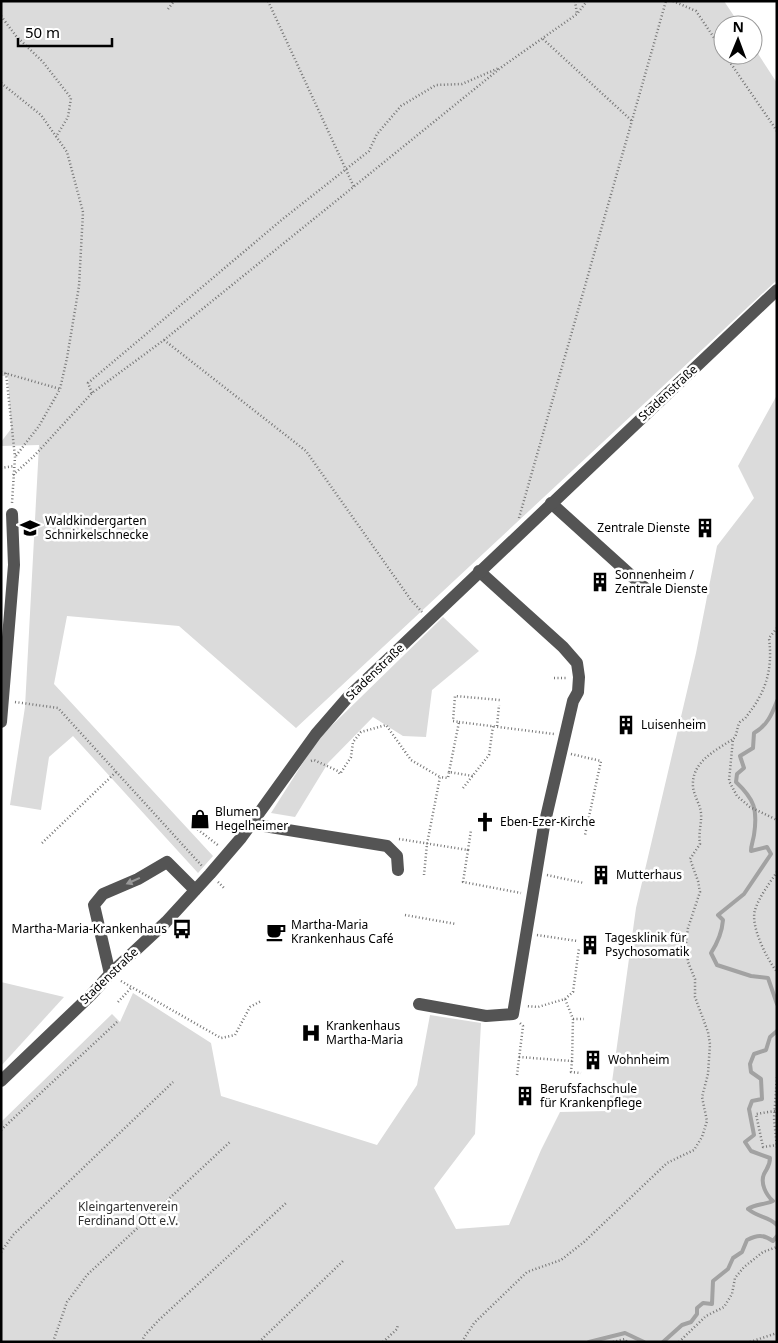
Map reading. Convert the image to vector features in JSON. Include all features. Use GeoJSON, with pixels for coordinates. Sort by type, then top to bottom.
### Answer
{"type":"FeatureCollection","features":[{"type":"Feature","properties":{"kind":"street","name":"Stadenstraße"},"geometry":{"type":"LineString","coordinates":[[1,1080],[166,922],[210,874],[297,762],[316,734],[349,696],[777,290]]}},
{"type":"Feature","properties":{"kind":"street"},"geometry":{"type":"LineString","coordinates":[[551,503],[645,588]]}},
{"type":"Feature","properties":{"kind":"street"},"geometry":{"type":"LineString","coordinates":[[1,722],[14,565],[12,514]]}},
{"type":"Feature","properties":{"kind":"street"},"geometry":{"type":"LineString","coordinates":[[419,1004],[486,1016],[513,1010],[544,826],[573,702],[578,692],[579,677],[577,663],[479,571]]}},
{"type":"Feature","properties":{"kind":"street"},"geometry":{"type":"LineString","coordinates":[[250,824],[387,846],[397,856],[398,870]]}},
{"type":"Feature","properties":{"kind":"street"},"geometry":{"type":"LineString","coordinates":[[110,974],[94,905],[103,894],[138,879],[167,862],[195,890]]}},
{"type":"Feature","properties":{"kind":"path"},"geometry":{"type":"LineString","coordinates":[[168,9],[174,1]]}},
{"type":"Feature","properties":{"kind":"path"},"geometry":{"type":"LineString","coordinates":[[268,1],[354,187]]}},
{"type":"Feature","properties":{"kind":"path"},"geometry":{"type":"LineString","coordinates":[[575,1],[577,14]]}},
{"type":"Feature","properties":{"kind":"path"},"geometry":{"type":"LineString","coordinates":[[13,475],[35,455],[92,393],[164,340],[503,66],[577,14],[587,1]]}},
{"type":"Feature","properties":{"kind":"path"},"geometry":{"type":"LineString","coordinates":[[513,539],[666,1]]}},
{"type":"Feature","properties":{"kind":"path"},"geometry":{"type":"LineString","coordinates":[[673,1],[696,11],[713,36]]}},
{"type":"Feature","properties":{"kind":"path"},"geometry":{"type":"LineString","coordinates":[[1,16],[16,36],[43,62],[72,98],[68,117],[56,137]]}},
{"type":"Feature","properties":{"kind":"path"},"geometry":{"type":"LineString","coordinates":[[542,38],[632,121]]}},
{"type":"Feature","properties":{"kind":"path"},"geometry":{"type":"LineString","coordinates":[[733,65],[777,132]]}},
{"type":"Feature","properties":{"kind":"path"},"geometry":{"type":"LineString","coordinates":[[92,393],[88,383],[284,218],[369,151],[377,134],[401,106],[436,86],[462,84],[503,66]]}},
{"type":"Feature","properties":{"kind":"path"},"geometry":{"type":"LineString","coordinates":[[1,82],[41,115],[67,152],[83,212],[79,286],[60,389],[39,426],[15,457]]}},
{"type":"Feature","properties":{"kind":"path"},"geometry":{"type":"LineString","coordinates":[[164,340],[306,451],[428,620]]}},
{"type":"Feature","properties":{"kind":"path"},"geometry":{"type":"LineString","coordinates":[[1,372],[60,389]]}},
{"type":"Feature","properties":{"kind":"path"},"geometry":{"type":"LineString","coordinates":[[6,373],[15,457],[12,514]]}},
{"type":"Feature","properties":{"kind":"path"},"geometry":{"type":"LineString","coordinates":[[1,468],[14,466]]}},
{"type":"Feature","properties":{"kind":"path"},"geometry":{"type":"LineString","coordinates":[[462,1342],[474,1323],[527,1272],[560,1260],[584,1242],[667,1163],[694,1150],[702,1137],[707,1121],[702,1097],[708,1074],[710,1044],[695,997],[695,979],[688,962],[686,943],[688,928],[700,892],[690,859],[700,844],[698,837],[701,812],[695,800],[694,773],[702,760],[736,737],[740,722],[745,719],[762,693],[769,678],[771,652],[769,638],[777,628]]}},
{"type":"Feature","properties":{"kind":"path"},"geometry":{"type":"LineString","coordinates":[[500,700],[455,696],[453,720],[565,736]]}},
{"type":"Feature","properties":{"kind":"path"},"geometry":{"type":"LineString","coordinates":[[3,701],[58,708],[210,874]]}},
{"type":"Feature","properties":{"kind":"path"},"geometry":{"type":"LineString","coordinates":[[463,788],[489,754],[499,705]]}},
{"type":"Feature","properties":{"kind":"path"},"geometry":{"type":"LineString","coordinates":[[340,774],[351,757],[353,742],[361,732],[386,725],[411,760],[440,776],[448,778],[459,722]]}},
{"type":"Feature","properties":{"kind":"path"},"geometry":{"type":"LineString","coordinates":[[732,739],[728,781],[737,796],[752,808],[777,820]]}},
{"type":"Feature","properties":{"kind":"path"},"geometry":{"type":"LineString","coordinates":[[561,751],[601,761],[585,835]]}},
{"type":"Feature","properties":{"kind":"path"},"geometry":{"type":"LineString","coordinates":[[297,762],[314,760],[338,771],[343,778]]}},
{"type":"Feature","properties":{"kind":"path"},"geometry":{"type":"LineString","coordinates":[[42,843],[116,772]]}},
{"type":"Feature","properties":{"kind":"path"},"geometry":{"type":"LineString","coordinates":[[448,772],[473,776]]}},
{"type":"Feature","properties":{"kind":"path"},"geometry":{"type":"LineString","coordinates":[[424,875],[427,844],[440,776]]}},
{"type":"Feature","properties":{"kind":"path"},"geometry":{"type":"LineString","coordinates":[[192,825],[228,853]]}},
{"type":"Feature","properties":{"kind":"path"},"geometry":{"type":"LineString","coordinates":[[468,850],[463,882],[532,895]]}},
{"type":"Feature","properties":{"kind":"path"},"geometry":{"type":"LineString","coordinates":[[777,872],[755,909],[754,917],[760,941],[777,972]]}},
{"type":"Feature","properties":{"kind":"path"},"geometry":{"type":"LineString","coordinates":[[536,873],[584,883]]}},
{"type":"Feature","properties":{"kind":"path"},"geometry":{"type":"LineString","coordinates":[[405,915],[456,924]]}},
{"type":"Feature","properties":{"kind":"path"},"geometry":{"type":"LineString","coordinates":[[526,933],[577,941]]}},
{"type":"Feature","properties":{"kind":"path"},"geometry":{"type":"LineString","coordinates":[[517,1074],[523,1026],[513,1010],[538,1007],[565,999],[573,992],[579,948]]}},
{"type":"Feature","properties":{"kind":"path"},"geometry":{"type":"LineString","coordinates":[[110,974],[131,988],[221,1038],[235,1035],[250,1007],[261,1001]]}},
{"type":"Feature","properties":{"kind":"path"},"geometry":{"type":"LineString","coordinates":[[118,1002],[131,988]]}},
{"type":"Feature","properties":{"kind":"path"},"geometry":{"type":"LineString","coordinates":[[565,999],[572,1019],[571,1072],[582,1073]]}},
{"type":"Feature","properties":{"kind":"path"},"geometry":{"type":"LineString","coordinates":[[572,1019],[584,1019]]}},
{"type":"Feature","properties":{"kind":"path"},"geometry":{"type":"LineString","coordinates":[[1,1130],[117,1022]]}},
{"type":"Feature","properties":{"kind":"path"},"geometry":{"type":"LineString","coordinates":[[519,1056],[572,1061]]}},
{"type":"Feature","properties":{"kind":"path"},"geometry":{"type":"LineString","coordinates":[[775,1111],[756,1114],[763,1146],[777,1146],[775,1111],[777,1077]]}},
{"type":"Feature","properties":{"kind":"path"},"geometry":{"type":"LineString","coordinates":[[1,1252],[12,1235],[173,1082]]}},
{"type":"Feature","properties":{"kind":"path"},"geometry":{"type":"LineString","coordinates":[[53,1342],[67,1302],[87,1275],[231,1142]]}},
{"type":"Feature","properties":{"kind":"path"},"geometry":{"type":"LineString","coordinates":[[142,1342],[144,1336],[159,1320],[286,1204]]}},
{"type":"Feature","properties":{"kind":"path"},"geometry":{"type":"LineString","coordinates":[[679,1342],[706,1316],[724,1307],[732,1294],[735,1278],[744,1267],[763,1252],[777,1247]]}},
{"type":"Feature","properties":{"kind":"path"},"geometry":{"type":"LineString","coordinates":[[259,1342],[343,1261]]}},
{"type":"Feature","properties":{"kind":"path"},"geometry":{"type":"LineString","coordinates":[[383,1342],[397,1329],[398,1324]]}},
{"type":"Feature","properties":{"kind":"path"},"geometry":{"type":"LineString","coordinates":[[750,1342],[777,1333]]}},
{"type":"Feature","properties":{"kind":"path"},"geometry":{"type":"LineString","coordinates":[[614,1342],[625,1339],[627,1342]]}},
{"type":"Feature","properties":{"kind":"green space"},"geometry":{"type":"Polygon","coordinates":[[[1,1],[724,1],[733,15],[713,15],[713,65],[763,65],[763,61],[777,83],[777,280],[296,728],[179,626],[67,616],[54,684],[213,856],[198,873],[73,736],[49,757],[41,810],[10,805],[25,707],[39,445],[1,446],[1,442],[11,429],[8,376],[1,376],[1,1]]]}},
{"type":"Feature","properties":{"kind":"green space","name":"Kleingartenverein Ferdinand Ott e.V."},"geometry":{"type":"Polygon","coordinates":[[[777,395],[777,1342],[1,1342],[1,1122],[112,1014],[120,1022],[133,993],[211,1043],[221,1096],[377,1145],[417,1085],[430,1015],[481,1023],[475,1134],[434,1188],[456,1229],[509,1225],[541,1150],[560,1112],[608,1111],[636,908],[696,653],[717,546],[754,498],[738,466],[777,395]]]}},
{"type":"Feature","properties":{"kind":"green space"},"geometry":{"type":"Polygon","coordinates":[[[443,617],[479,651],[432,690],[426,737],[403,736],[373,717],[328,763],[295,817],[271,813],[318,739],[443,617]]]}},
{"type":"Feature","properties":{"kind":"green space"},"geometry":{"type":"Polygon","coordinates":[[[1,982],[64,997],[1,1066],[1,982]]]}},
{"type":"Feature","properties":{"kind":"waterway"},"geometry":{"type":"LineString","coordinates":[[777,701],[766,723],[754,733],[753,748],[740,756],[744,768],[737,774],[736,782],[751,799],[755,811],[751,851],[767,847],[771,854],[744,894],[718,915],[723,920],[722,929],[711,953],[717,965],[751,976],[768,978],[777,1004]]}},
{"type":"Feature","properties":{"kind":"waterway"},"geometry":{"type":"LineString","coordinates":[[777,1031],[770,1037],[766,1050],[754,1054],[750,1064],[751,1072],[761,1079],[762,1099],[752,1101],[749,1109],[754,1135],[745,1142],[751,1151],[770,1158],[763,1177],[763,1185],[768,1196],[773,1201],[748,1209],[777,1225]]}},
{"type":"Feature","properties":{"kind":"waterway"},"geometry":{"type":"LineString","coordinates":[[663,1342],[682,1325],[691,1322],[697,1314],[697,1308],[703,1303],[712,1304],[713,1281],[728,1269],[733,1258],[742,1252],[747,1240],[760,1236],[773,1241],[777,1236]]}},
{"type":"Feature","properties":{"kind":"waterway"},"geometry":{"type":"LineString","coordinates":[[589,1342],[625,1333],[644,1342]]}},
{"type":"Feature","properties":{"kind":"place","name":"Waldkindergarten Schnirkelschnecke"},"geometry":{"type":"Point","coordinates":[30,528]}},
{"type":"Feature","properties":{"kind":"place","name":"Zentrale Dienste"},"geometry":{"type":"Point","coordinates":[705,528]}},
{"type":"Feature","properties":{"kind":"place","name":"Sonnenheim / Zentrale Dienste"},"geometry":{"type":"Point","coordinates":[600,582]}},
{"type":"Feature","properties":{"kind":"place","name":"Luisenheim"},"geometry":{"type":"Point","coordinates":[626,725]}},
{"type":"Feature","properties":{"kind":"place","name":"Blumen Hegelheimer"},"geometry":{"type":"Point","coordinates":[200,819]}},
{"type":"Feature","properties":{"kind":"place","name":"Eben-Ezer-Kirche"},"geometry":{"type":"Point","coordinates":[485,822]}},
{"type":"Feature","properties":{"kind":"place","name":"Mutterhaus"},"geometry":{"type":"Point","coordinates":[601,875]}},
{"type":"Feature","properties":{"kind":"place","name":"Martha-Maria-Krankenhaus"},"geometry":{"type":"Point","coordinates":[182,929]}},
{"type":"Feature","properties":{"kind":"place","name":"Martha-Maria Krankenhaus Café"},"geometry":{"type":"Point","coordinates":[276,932]}},
{"type":"Feature","properties":{"kind":"place","name":"Tagesklinik für Psychosomatik"},"geometry":{"type":"Point","coordinates":[590,945]}},
{"type":"Feature","properties":{"kind":"place","name":"Krankenhaus Martha-Maria"},"geometry":{"type":"Point","coordinates":[311,1033]}},
{"type":"Feature","properties":{"kind":"place","name":"Wohnheim"},"geometry":{"type":"Point","coordinates":[593,1060]}},
{"type":"Feature","properties":{"kind":"place","name":"Berufsfachschule für Krankenpflege"},"geometry":{"type":"Point","coordinates":[525,1096]}}]}
